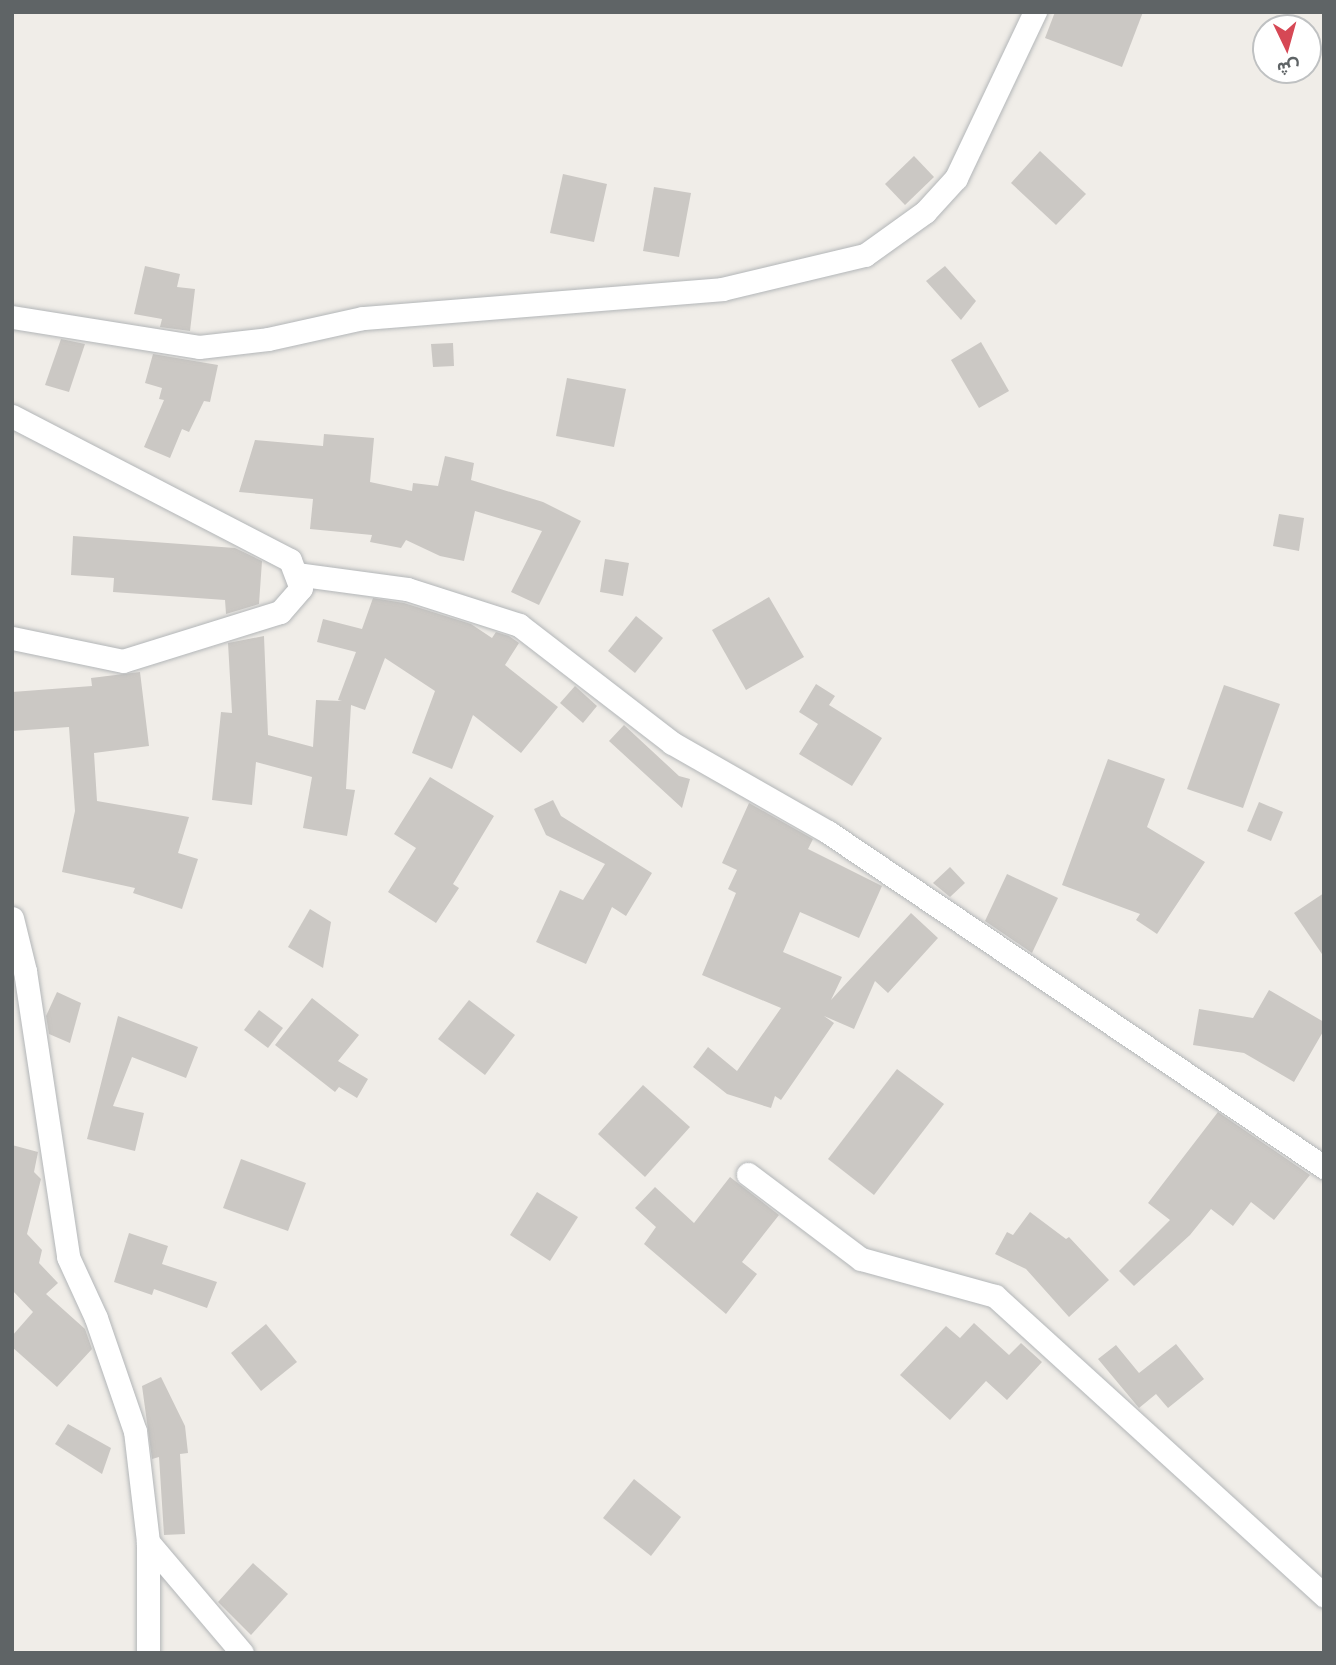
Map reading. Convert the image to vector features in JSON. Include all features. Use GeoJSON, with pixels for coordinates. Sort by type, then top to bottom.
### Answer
{"type":"FeatureCollection","features":[{"type":"Feature","properties":{"kind":"street"},"geometry":{"type":"LineString","coordinates":[[12,317],[199,347],[268,339],[363,318],[722,289],[865,255],[925,212],[956,178],[1035,12]]}},
{"type":"Feature","properties":{"kind":"street"},"geometry":{"type":"LineString","coordinates":[[12,416],[233,527],[290,560],[301,588],[279,612],[123,661],[12,638]]}},
{"type":"Feature","properties":{"kind":"street"},"geometry":{"type":"LineString","coordinates":[[296,574],[407,589],[519,625],[671,743],[828,832],[1324,1167]]}},
{"type":"Feature","properties":{"kind":"street"},"geometry":{"type":"LineString","coordinates":[[12,918],[26,971],[68,1257],[96,1318],[135,1431],[148,1542],[148,1653]]}},
{"type":"Feature","properties":{"kind":"street"},"geometry":{"type":"LineString","coordinates":[[748,1174],[862,1259],[995,1296],[1324,1595]]}},
{"type":"Feature","properties":{"kind":"street"},"geometry":{"type":"LineString","coordinates":[[148,1542],[242,1653]]}},
{"type":"Feature","properties":{"kind":"building"},"geometry":{"type":"Polygon","coordinates":[[[1055,12],[1143,12],[1122,67],[1045,38],[1055,12]]]}},
{"type":"Feature","properties":{"kind":"building"},"geometry":{"type":"Polygon","coordinates":[[[1040,151],[1086,194],[1056,225],[1011,183],[1040,151]]]}},
{"type":"Feature","properties":{"kind":"building"},"geometry":{"type":"Polygon","coordinates":[[[914,156],[934,177],[905,205],[885,184],[914,156]]]}},
{"type":"Feature","properties":{"kind":"building"},"geometry":{"type":"Polygon","coordinates":[[[563,174],[607,184],[594,242],[550,233],[563,174]]]}},
{"type":"Feature","properties":{"kind":"building"},"geometry":{"type":"Polygon","coordinates":[[[654,187],[691,193],[679,257],[643,251],[654,187]]]}},
{"type":"Feature","properties":{"kind":"building"},"geometry":{"type":"Polygon","coordinates":[[[145,266],[180,274],[177,287],[195,289],[190,331],[160,327],[162,319],[134,314],[145,266]]]}},
{"type":"Feature","properties":{"kind":"building"},"geometry":{"type":"Polygon","coordinates":[[[945,266],[976,301],[961,320],[926,281],[945,266]]]}},
{"type":"Feature","properties":{"kind":"building"},"geometry":{"type":"Polygon","coordinates":[[[61,339],[85,344],[69,392],[45,385],[61,339]]]}},
{"type":"Feature","properties":{"kind":"building"},"geometry":{"type":"Polygon","coordinates":[[[981,342],[1009,391],[979,408],[951,360],[981,342]]]}},
{"type":"Feature","properties":{"kind":"building"},"geometry":{"type":"Polygon","coordinates":[[[453,343],[454,366],[433,367],[431,344],[453,343]]]}},
{"type":"Feature","properties":{"kind":"building"},"geometry":{"type":"Polygon","coordinates":[[[153,354],[218,365],[210,402],[204,401],[189,432],[182,429],[170,458],[144,447],[164,400],[159,399],[162,388],[145,383],[153,354]]]}},
{"type":"Feature","properties":{"kind":"building"},"geometry":{"type":"Polygon","coordinates":[[[567,378],[626,389],[614,447],[556,436],[567,378]]]}},
{"type":"Feature","properties":{"kind":"building"},"geometry":{"type":"Polygon","coordinates":[[[324,434],[374,438],[370,482],[412,491],[413,483],[438,486],[445,456],[474,463],[471,480],[543,502],[581,521],[539,605],[511,592],[542,531],[475,511],[464,561],[440,556],[406,540],[401,548],[370,542],[372,535],[310,529],[313,499],[239,492],[255,440],[323,446],[324,434]]]}},
{"type":"Feature","properties":{"kind":"building"},"geometry":{"type":"Polygon","coordinates":[[[1279,514],[1304,518],[1299,551],[1273,546],[1279,514]]]}},
{"type":"Feature","properties":{"kind":"building"},"geometry":{"type":"Polygon","coordinates":[[[73,536],[235,548],[262,561],[259,604],[226,614],[225,600],[113,592],[114,578],[71,575],[73,536]]]}},
{"type":"Feature","properties":{"kind":"building"},"geometry":{"type":"Polygon","coordinates":[[[605,559],[629,563],[623,596],[600,592],[605,559]]]}},
{"type":"Feature","properties":{"kind":"building"},"geometry":{"type":"Polygon","coordinates":[[[769,597],[804,657],[746,690],[712,630],[769,597]]]}},
{"type":"Feature","properties":{"kind":"building"},"geometry":{"type":"Polygon","coordinates":[[[373,598],[404,603],[471,624],[492,638],[496,632],[509,636],[519,643],[505,665],[558,707],[521,753],[473,715],[452,769],[412,753],[435,691],[385,658],[365,710],[351,705],[346,789],[355,790],[347,836],[303,828],[312,777],[256,762],[252,805],[212,800],[221,712],[232,713],[228,643],[264,636],[268,735],[313,747],[316,700],[342,701],[338,700],[356,652],[317,642],[323,619],[362,629],[373,598]]]}},
{"type":"Feature","properties":{"kind":"building"},"geometry":{"type":"Polygon","coordinates":[[[636,616],[663,638],[635,673],[608,651],[636,616]]]}},
{"type":"Feature","properties":{"kind":"building"},"geometry":{"type":"Polygon","coordinates":[[[140,672],[149,746],[94,753],[97,801],[189,817],[178,853],[198,859],[182,909],[133,893],[135,888],[62,872],[75,811],[69,727],[12,731],[12,692],[92,686],[91,678],[140,672]]]}},
{"type":"Feature","properties":{"kind":"building"},"geometry":{"type":"Polygon","coordinates":[[[816,684],[835,696],[829,705],[882,738],[852,786],[799,754],[818,724],[799,712],[816,684]]]}},
{"type":"Feature","properties":{"kind":"building"},"geometry":{"type":"Polygon","coordinates":[[[1224,685],[1280,704],[1243,808],[1187,789],[1224,685]]]}},
{"type":"Feature","properties":{"kind":"building"},"geometry":{"type":"Polygon","coordinates":[[[575,686],[597,706],[583,723],[560,703],[575,686]]]}},
{"type":"Feature","properties":{"kind":"building"},"geometry":{"type":"Polygon","coordinates":[[[624,725],[679,776],[690,779],[682,808],[609,741],[624,725]]]}},
{"type":"Feature","properties":{"kind":"building"},"geometry":{"type":"Polygon","coordinates":[[[1108,759],[1165,779],[1147,827],[1205,862],[1157,934],[1136,920],[1140,914],[1062,885],[1108,759]]]}},
{"type":"Feature","properties":{"kind":"building"},"geometry":{"type":"Polygon","coordinates":[[[430,777],[494,816],[453,884],[459,888],[436,923],[388,892],[416,848],[394,834],[430,777]]]}},
{"type":"Feature","properties":{"kind":"building"},"geometry":{"type":"Polygon","coordinates":[[[553,800],[561,816],[652,873],[626,916],[612,907],[586,964],[536,942],[560,890],[583,900],[605,864],[546,835],[534,809],[553,800]]]}},
{"type":"Feature","properties":{"kind":"building"},"geometry":{"type":"Polygon","coordinates":[[[1259,802],[1283,812],[1271,841],[1247,831],[1259,802]]]}},
{"type":"Feature","properties":{"kind":"building"},"geometry":{"type":"Polygon","coordinates":[[[749,803],[813,839],[808,849],[882,886],[859,938],[800,912],[783,952],[842,977],[831,1000],[911,913],[938,938],[888,993],[875,981],[854,1029],[824,1016],[834,1023],[781,1100],[775,1096],[771,1108],[727,1094],[693,1067],[708,1047],[737,1071],[781,1008],[702,975],[736,893],[728,889],[737,870],[722,863],[749,803]]]}},
{"type":"Feature","properties":{"kind":"building"},"geometry":{"type":"Polygon","coordinates":[[[950,867],[965,883],[950,897],[933,883],[950,867]]]}},
{"type":"Feature","properties":{"kind":"building"},"geometry":{"type":"Polygon","coordinates":[[[1007,874],[1058,898],[1032,953],[985,921],[1007,874]]]}},
{"type":"Feature","properties":{"kind":"building"},"geometry":{"type":"Polygon","coordinates":[[[1324,893],[1324,957],[1294,913],[1324,893]]]}},
{"type":"Feature","properties":{"kind":"building"},"geometry":{"type":"Polygon","coordinates":[[[310,909],[331,922],[323,968],[288,947],[310,909]]]}},
{"type":"Feature","properties":{"kind":"building"},"geometry":{"type":"Polygon","coordinates":[[[1269,990],[1324,1022],[1324,1030],[1294,1082],[1244,1053],[1193,1045],[1199,1009],[1253,1018],[1269,990]]]}},
{"type":"Feature","properties":{"kind":"building"},"geometry":{"type":"Polygon","coordinates":[[[57,992],[81,1003],[70,1043],[49,1034],[46,1016],[57,992]]]}},
{"type":"Feature","properties":{"kind":"building"},"geometry":{"type":"Polygon","coordinates":[[[312,998],[359,1035],[338,1061],[368,1079],[357,1098],[339,1087],[335,1092],[275,1045],[312,998]]]}},
{"type":"Feature","properties":{"kind":"building"},"geometry":{"type":"Polygon","coordinates":[[[469,1000],[515,1035],[485,1075],[438,1039],[469,1000]]]}},
{"type":"Feature","properties":{"kind":"building"},"geometry":{"type":"Polygon","coordinates":[[[259,1010],[283,1028],[268,1048],[244,1030],[259,1010]]]}},
{"type":"Feature","properties":{"kind":"building"},"geometry":{"type":"Polygon","coordinates":[[[118,1016],[198,1047],[186,1078],[132,1057],[113,1106],[144,1113],[135,1151],[87,1139],[118,1016]]]}},
{"type":"Feature","properties":{"kind":"building"},"geometry":{"type":"Polygon","coordinates":[[[897,1069],[944,1104],[874,1195],[828,1159],[897,1069]]]}},
{"type":"Feature","properties":{"kind":"building"},"geometry":{"type":"Polygon","coordinates":[[[643,1085],[690,1127],[645,1177],[598,1134],[643,1085]]]}},
{"type":"Feature","properties":{"kind":"building"},"geometry":{"type":"Polygon","coordinates":[[[1218,1112],[1310,1175],[1274,1220],[1251,1202],[1233,1226],[1211,1209],[1190,1235],[1134,1286],[1119,1271],[1170,1220],[1148,1203],[1218,1112]]]}},
{"type":"Feature","properties":{"kind":"building"},"geometry":{"type":"Polygon","coordinates":[[[12,1145],[38,1152],[34,1172],[41,1179],[27,1234],[42,1250],[39,1263],[58,1283],[46,1294],[85,1329],[92,1349],[57,1387],[12,1347],[12,1336],[33,1312],[12,1290],[12,1145]]]}},
{"type":"Feature","properties":{"kind":"building"},"geometry":{"type":"Polygon","coordinates":[[[241,1159],[306,1183],[288,1231],[223,1208],[241,1159]]]}},
{"type":"Feature","properties":{"kind":"building"},"geometry":{"type":"Polygon","coordinates":[[[730,1177],[779,1215],[742,1262],[757,1274],[726,1314],[644,1244],[656,1227],[635,1208],[655,1187],[694,1223],[730,1177]]]}},
{"type":"Feature","properties":{"kind":"building"},"geometry":{"type":"Polygon","coordinates":[[[537,1192],[578,1217],[550,1261],[510,1235],[537,1192]]]}},
{"type":"Feature","properties":{"kind":"building"},"geometry":{"type":"Polygon","coordinates":[[[1030,1212],[1066,1239],[1069,1237],[1109,1280],[1069,1317],[1026,1269],[995,1254],[1007,1232],[1013,1235],[1030,1212]]]}},
{"type":"Feature","properties":{"kind":"building"},"geometry":{"type":"Polygon","coordinates":[[[129,1233],[168,1246],[162,1264],[217,1282],[207,1308],[154,1289],[152,1295],[114,1282],[129,1233]]]}},
{"type":"Feature","properties":{"kind":"building"},"geometry":{"type":"Polygon","coordinates":[[[974,1323],[1009,1355],[1021,1343],[1042,1362],[1007,1400],[986,1381],[950,1420],[900,1375],[946,1326],[960,1338],[974,1323]]]}},
{"type":"Feature","properties":{"kind":"building"},"geometry":{"type":"Polygon","coordinates":[[[266,1324],[297,1362],[261,1391],[231,1353],[266,1324]]]}},
{"type":"Feature","properties":{"kind":"building"},"geometry":{"type":"Polygon","coordinates":[[[1176,1344],[1204,1379],[1168,1408],[1156,1394],[1139,1408],[1098,1359],[1116,1345],[1139,1373],[1176,1344]]]}},
{"type":"Feature","properties":{"kind":"building"},"geometry":{"type":"Polygon","coordinates":[[[161,1377],[185,1426],[188,1453],[180,1454],[185,1534],[164,1535],[159,1457],[152,1459],[142,1386],[161,1377]]]}},
{"type":"Feature","properties":{"kind":"building"},"geometry":{"type":"Polygon","coordinates":[[[68,1424],[111,1448],[102,1474],[55,1444],[68,1424]]]}},
{"type":"Feature","properties":{"kind":"building"},"geometry":{"type":"Polygon","coordinates":[[[634,1479],[681,1517],[651,1556],[603,1518],[634,1479]]]}},
{"type":"Feature","properties":{"kind":"building"},"geometry":{"type":"Polygon","coordinates":[[[253,1563],[288,1594],[251,1635],[218,1602],[253,1563]]]}}]}
